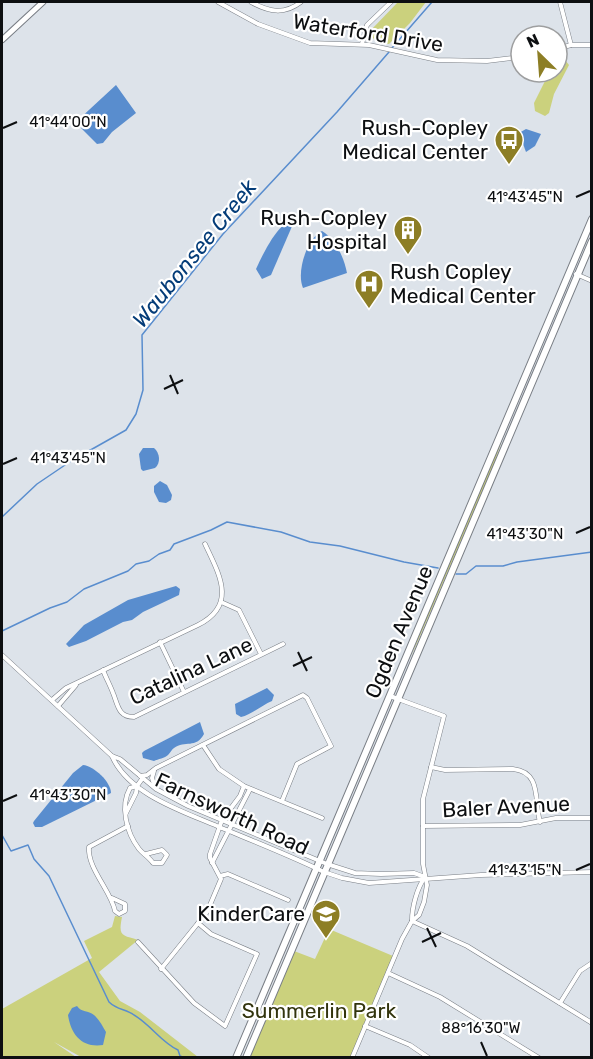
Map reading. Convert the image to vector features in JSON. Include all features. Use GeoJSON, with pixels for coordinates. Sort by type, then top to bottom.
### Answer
{"type":"FeatureCollection","features":[{"type":"Feature","properties":{"kind":"main road","name":"Ogden Avenue"},"geometry":{"type":"LineString","coordinates":[[236,1058],[591,219]]}},
{"type":"Feature","properties":{"kind":"main road","name":"Ogden Avenue"},"geometry":{"type":"LineString","coordinates":[[246,1058],[591,241]]}},
{"type":"Feature","properties":{"kind":"street"},"geometry":{"type":"LineString","coordinates":[[2,40],[43,2]]}},
{"type":"Feature","properties":{"kind":"street","name":"Waterford Drive"},"geometry":{"type":"LineString","coordinates":[[218,2],[258,24],[300,40],[320,44],[362,44],[438,60],[465,62],[509,58]]}},
{"type":"Feature","properties":{"kind":"street"},"geometry":{"type":"LineString","coordinates":[[251,2],[271,11],[290,8],[301,2]]}},
{"type":"Feature","properties":{"kind":"street"},"geometry":{"type":"LineString","coordinates":[[362,44],[367,25],[391,2]]}},
{"type":"Feature","properties":{"kind":"street"},"geometry":{"type":"LineString","coordinates":[[560,2],[571,45],[591,45]]}},
{"type":"Feature","properties":{"kind":"street"},"geometry":{"type":"LineString","coordinates":[[569,272],[591,281]]}},
{"type":"Feature","properties":{"kind":"street"},"geometry":{"type":"LineString","coordinates":[[52,700],[63,690],[206,621],[218,609],[223,588],[205,544]]}},
{"type":"Feature","properties":{"kind":"street"},"geometry":{"type":"LineString","coordinates":[[221,602],[239,610],[261,654]]}},
{"type":"Feature","properties":{"kind":"street"},"geometry":{"type":"LineString","coordinates":[[160,642],[184,692]]}},
{"type":"Feature","properties":{"kind":"street","name":"Catalina Lane"},"geometry":{"type":"LineString","coordinates":[[103,670],[118,708],[128,717],[134,717],[283,644]]}},
{"type":"Feature","properties":{"kind":"street"},"geometry":{"type":"LineString","coordinates":[[2,655],[112,756]]}},
{"type":"Feature","properties":{"kind":"street"},"geometry":{"type":"LineString","coordinates":[[58,706],[76,684]]}},
{"type":"Feature","properties":{"kind":"street"},"geometry":{"type":"LineString","coordinates":[[146,854],[162,850],[167,855],[162,862],[153,863],[139,849],[128,826],[125,813],[136,793],[140,778],[303,695],[308,698],[331,746],[297,764],[282,801]]}},
{"type":"Feature","properties":{"kind":"street"},"geometry":{"type":"LineString","coordinates":[[352,1058],[412,921],[419,915],[427,885],[423,799],[444,716],[390,696]]}},
{"type":"Feature","properties":{"kind":"street"},"geometry":{"type":"LineString","coordinates":[[203,745],[219,769],[244,786],[322,818]]}},
{"type":"Feature","properties":{"kind":"street","name":"Farnsworth Road"},"geometry":{"type":"LineString","coordinates":[[112,756],[120,759],[156,789],[188,806],[327,864],[355,873],[414,873],[425,877]]}},
{"type":"Feature","properties":{"kind":"street","name":"Farnsworth Road"},"geometry":{"type":"LineString","coordinates":[[112,756],[115,764],[137,786],[165,804],[324,872],[369,883],[413,881],[425,877]]}},
{"type":"Feature","properties":{"kind":"street"},"geometry":{"type":"LineString","coordinates":[[431,767],[445,770],[523,771],[535,783],[540,822]]}},
{"type":"Feature","properties":{"kind":"street"},"geometry":{"type":"LineString","coordinates":[[156,768],[152,778],[156,789]]}},
{"type":"Feature","properties":{"kind":"street"},"geometry":{"type":"LineString","coordinates":[[162,969],[212,902],[221,879],[210,854],[222,820],[240,796],[244,786]]}},
{"type":"Feature","properties":{"kind":"street"},"geometry":{"type":"LineString","coordinates":[[212,863],[250,789]]}},
{"type":"Feature","properties":{"kind":"street","name":"Baler Avenue"},"geometry":{"type":"LineString","coordinates":[[423,826],[520,825],[556,818],[591,818]]}},
{"type":"Feature","properties":{"kind":"street"},"geometry":{"type":"LineString","coordinates":[[112,898],[126,904],[125,911],[119,914],[115,911],[112,898],[104,888],[88,854],[89,847],[128,826]]}},
{"type":"Feature","properties":{"kind":"street"},"geometry":{"type":"LineString","coordinates":[[425,877],[591,872]]}},
{"type":"Feature","properties":{"kind":"street"},"geometry":{"type":"LineString","coordinates":[[220,876],[228,874],[288,900]]}},
{"type":"Feature","properties":{"kind":"street"},"geometry":{"type":"LineString","coordinates":[[412,921],[419,885],[425,877]]}},
{"type":"Feature","properties":{"kind":"street"},"geometry":{"type":"LineString","coordinates":[[412,921],[461,943],[591,1023]]}},
{"type":"Feature","properties":{"kind":"street"},"geometry":{"type":"LineString","coordinates":[[138,942],[194,1004],[225,1026],[257,954],[211,934],[198,923]]}},
{"type":"Feature","properties":{"kind":"street"},"geometry":{"type":"LineString","coordinates":[[560,1003],[580,971],[591,963]]}},
{"type":"Feature","properties":{"kind":"street"},"geometry":{"type":"LineString","coordinates":[[388,973],[440,997],[539,1058]]}},
{"type":"Feature","properties":{"kind":"street"},"geometry":{"type":"LineString","coordinates":[[365,1026],[400,1041],[429,1058]]}},
{"type":"Feature","properties":{"kind":"green space"},"geometry":{"type":"Polygon","coordinates":[[[398,2],[426,2],[410,23],[389,44],[376,40],[372,37],[371,30],[398,2]]]}},
{"type":"Feature","properties":{"kind":"green space"},"geometry":{"type":"Polygon","coordinates":[[[544,84],[559,84],[549,113],[545,116],[535,111],[534,103],[544,84]]]}},
{"type":"Feature","properties":{"kind":"green space"},"geometry":{"type":"Polygon","coordinates":[[[508,422],[494,464],[411,657],[426,617],[508,422]]]}},
{"type":"Feature","properties":{"kind":"green space"},"geometry":{"type":"Polygon","coordinates":[[[115,916],[122,917],[122,934],[138,940],[99,972],[120,1001],[140,1012],[198,1057],[81,1057],[54,1042],[76,1057],[2,1057],[2,1009],[92,958],[84,941],[112,927],[115,916]]]}},
{"type":"Feature","properties":{"kind":"green space","name":"Summerlin Park"},"geometry":{"type":"Polygon","coordinates":[[[329,929],[393,956],[351,1057],[249,1058],[294,951],[315,959],[329,929]]]}},
{"type":"Feature","properties":{"kind":"water"},"geometry":{"type":"Polygon","coordinates":[[[116,85],[136,113],[112,132],[103,143],[97,144],[77,121],[116,85]]]}},
{"type":"Feature","properties":{"kind":"water"},"geometry":{"type":"Polygon","coordinates":[[[526,129],[541,134],[535,146],[526,152],[519,133],[526,129]]]}},
{"type":"Feature","properties":{"kind":"water"},"geometry":{"type":"Polygon","coordinates":[[[291,221],[293,224],[271,275],[262,279],[256,269],[262,256],[275,234],[291,221]]]}},
{"type":"Feature","properties":{"kind":"water"},"geometry":{"type":"Polygon","coordinates":[[[322,231],[339,249],[347,273],[303,288],[301,273],[304,256],[312,241],[322,231]]]}},
{"type":"Feature","properties":{"kind":"water"},"geometry":{"type":"Polygon","coordinates":[[[143,448],[154,448],[158,453],[159,461],[155,468],[143,471],[141,469],[139,454],[143,448]]]}},
{"type":"Feature","properties":{"kind":"water"},"geometry":{"type":"Polygon","coordinates":[[[160,481],[167,485],[172,495],[171,500],[166,503],[159,502],[154,492],[154,486],[160,481]]]}},
{"type":"Feature","properties":{"kind":"water"},"geometry":{"type":"Polygon","coordinates":[[[176,586],[180,589],[179,595],[143,612],[132,620],[123,622],[86,641],[69,647],[66,644],[84,625],[128,600],[176,586]]]}},
{"type":"Feature","properties":{"kind":"water"},"geometry":{"type":"Polygon","coordinates":[[[267,688],[274,695],[272,701],[245,716],[241,717],[236,714],[235,704],[267,688]]]}},
{"type":"Feature","properties":{"kind":"water"},"geometry":{"type":"Polygon","coordinates":[[[200,722],[204,734],[201,739],[178,746],[167,756],[154,761],[143,758],[144,751],[200,722]]]}},
{"type":"Feature","properties":{"kind":"water"},"geometry":{"type":"Polygon","coordinates":[[[83,765],[101,775],[111,793],[42,827],[35,827],[34,821],[73,773],[83,765]]]}},
{"type":"Feature","properties":{"kind":"water"},"geometry":{"type":"Polygon","coordinates":[[[77,1006],[81,1010],[90,1012],[101,1023],[106,1032],[103,1045],[83,1042],[75,1034],[68,1015],[72,1008],[77,1006]]]}},
{"type":"Feature","properties":{"kind":"waterway","name":"Waubonsee Creek"},"geometry":{"type":"LineString","coordinates":[[392,48],[432,2]]}},
{"type":"Feature","properties":{"kind":"waterway","name":"Waubonsee Creek"},"geometry":{"type":"LineString","coordinates":[[2,517],[37,484],[71,461],[126,430],[136,414],[143,390],[142,335],[223,234],[337,112],[389,52]]}},
{"type":"Feature","properties":{"kind":"waterway"},"geometry":{"type":"LineString","coordinates":[[2,631],[67,602],[84,589],[128,571],[136,564],[149,561],[170,550],[174,544],[227,522],[281,532],[310,542],[340,546],[438,568]]}},
{"type":"Feature","properties":{"kind":"waterway"},"geometry":{"type":"LineString","coordinates":[[456,574],[466,574],[476,566],[503,566],[592,552]]}},
{"type":"Feature","properties":{"kind":"waterway"},"geometry":{"type":"LineString","coordinates":[[2,835],[11,851],[28,845],[34,859],[49,876],[109,1002],[140,1019],[185,1058]]}},
{"type":"Feature","properties":{"kind":"place","name":"Rush-Copley Medical Center"},"geometry":{"type":"Point","coordinates":[509,166]}},
{"type":"Feature","properties":{"kind":"place","name":"Rush-Copley Hospital"},"geometry":{"type":"Point","coordinates":[408,256]}},
{"type":"Feature","properties":{"kind":"place","name":"Rush Copley Medical Center"},"geometry":{"type":"Point","coordinates":[369,310]}},
{"type":"Feature","properties":{"kind":"place","name":"KinderCare"},"geometry":{"type":"Point","coordinates":[326,940]}}]}
